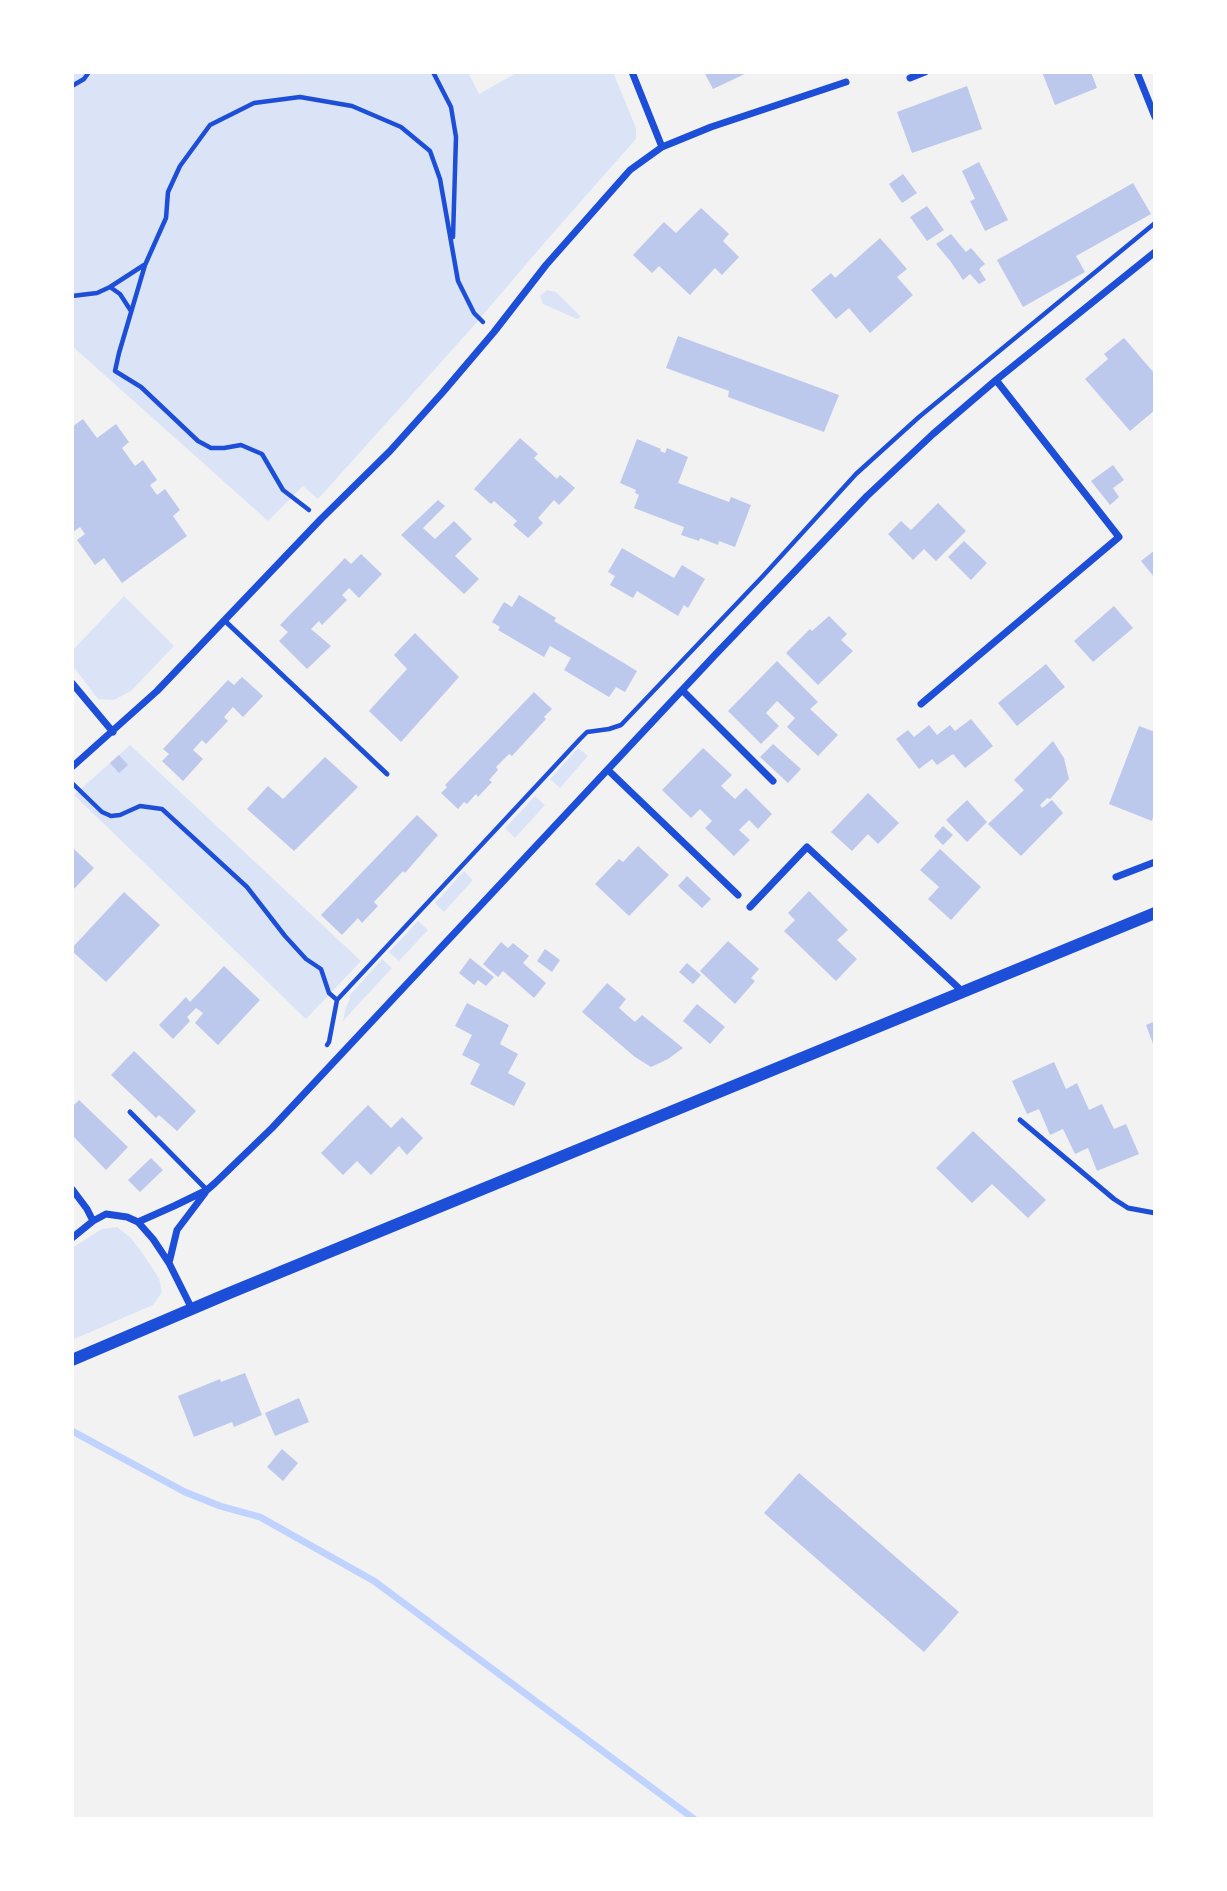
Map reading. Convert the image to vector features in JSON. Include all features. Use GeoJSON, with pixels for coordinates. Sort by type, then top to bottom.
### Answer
{"type":"FeatureCollection","features":[{"type":"Feature","properties":{"kind":"street"},"geometry":{"type":"LineString","coordinates":[[632,72],[662,147]]}},
{"type":"Feature","properties":{"kind":"street"},"geometry":{"type":"LineString","coordinates":[[910,78],[925,72]]}},
{"type":"Feature","properties":{"kind":"street"},"geometry":{"type":"LineString","coordinates":[[1137,72],[1155,117]]}},
{"type":"Feature","properties":{"kind":"street"},"geometry":{"type":"LineString","coordinates":[[72,767],[157,691],[321,519],[390,451],[443,393],[546,265],[630,170],[662,147],[710,127],[846,82]]}},
{"type":"Feature","properties":{"kind":"street"},"geometry":{"type":"LineString","coordinates":[[169,1263],[177,1230],[207,1190],[272,1128],[867,496],[996,380],[1155,252]]}},
{"type":"Feature","properties":{"kind":"street"},"geometry":{"type":"LineString","coordinates":[[921,704],[1119,537],[996,380]]}},
{"type":"Feature","properties":{"kind":"street"},"geometry":{"type":"LineString","coordinates":[[72,683],[113,732]]}},
{"type":"Feature","properties":{"kind":"street"},"geometry":{"type":"LineString","coordinates":[[682,691],[773,781]]}},
{"type":"Feature","properties":{"kind":"street"},"geometry":{"type":"LineString","coordinates":[[608,770],[738,895]]}},
{"type":"Feature","properties":{"kind":"street"},"geometry":{"type":"LineString","coordinates":[[750,907],[807,847],[963,993]]}},
{"type":"Feature","properties":{"kind":"street"},"geometry":{"type":"LineString","coordinates":[[1116,877],[1155,862]]}},
{"type":"Feature","properties":{"kind":"street"},"geometry":{"type":"LineString","coordinates":[[72,1360],[1155,914]]}},
{"type":"Feature","properties":{"kind":"street"},"geometry":{"type":"LineString","coordinates":[[72,1189],[93,1221]]}},
{"type":"Feature","properties":{"kind":"street"},"geometry":{"type":"LineString","coordinates":[[138,1222],[207,1190]]}},
{"type":"Feature","properties":{"kind":"street"},"geometry":{"type":"LineString","coordinates":[[72,1238],[106,1214],[127,1217],[138,1222],[169,1263],[192,1309]]}},
{"type":"Feature","properties":{"kind":"lane"},"geometry":{"type":"LineString","coordinates":[[224,620],[387,774]]}},
{"type":"Feature","properties":{"kind":"lane"},"geometry":{"type":"LineString","coordinates":[[130,1112],[207,1190]]}},
{"type":"Feature","properties":{"kind":"lane"},"geometry":{"type":"LineString","coordinates":[[1020,1120],[1114,1199],[1128,1208],[1155,1213]]}},
{"type":"Feature","properties":{"kind":"path"},"geometry":{"type":"LineString","coordinates":[[72,86],[84,79],[89,72]]}},
{"type":"Feature","properties":{"kind":"path"},"geometry":{"type":"LineString","coordinates":[[433,72],[451,107],[456,137],[453,245]]}},
{"type":"Feature","properties":{"kind":"path"},"geometry":{"type":"LineString","coordinates":[[321,519],[283,490],[262,454],[241,444],[211,448],[198,441],[141,387],[115,371],[145,265],[166,218],[168,192],[180,166],[210,125],[254,103],[300,97],[352,106],[401,127],[430,151],[440,179],[458,281],[474,313],[494,332]]}},
{"type":"Feature","properties":{"kind":"path"},"geometry":{"type":"LineString","coordinates":[[321,1052],[329,1042],[337,1000],[587,732],[609,729],[621,724],[638,709],[856,474],[919,417],[1155,223]]}},
{"type":"Feature","properties":{"kind":"path"},"geometry":{"type":"LineString","coordinates":[[72,296],[97,293],[145,265]]}},
{"type":"Feature","properties":{"kind":"path"},"geometry":{"type":"LineString","coordinates":[[110,287],[120,294],[131,311]]}},
{"type":"Feature","properties":{"kind":"path"},"geometry":{"type":"LineString","coordinates":[[72,783],[102,812],[111,816],[140,806],[162,808],[247,887],[285,936],[306,959],[321,970],[328,993],[337,1000]]}},
{"type":"Feature","properties":{"kind":"shaded area"},"geometry":{"type":"Polygon","coordinates":[[[72,72],[468,72],[479,94],[518,72],[613,72],[636,128],[636,139],[318,499],[303,486],[268,521],[72,346],[72,72]]]}},
{"type":"Feature","properties":{"kind":"shaded area"},"geometry":{"type":"Polygon","coordinates":[[[547,290],[556,292],[579,318],[543,304],[540,296],[547,290]]]}},
{"type":"Feature","properties":{"kind":"shaded area"},"geometry":{"type":"Polygon","coordinates":[[[124,596],[174,646],[131,691],[114,700],[98,699],[72,665],[72,651],[124,596]]]}},
{"type":"Feature","properties":{"kind":"shaded area"},"geometry":{"type":"Polygon","coordinates":[[[130,745],[361,961],[306,1019],[74,795],[130,745]]]}},
{"type":"Feature","properties":{"kind":"shaded area"},"geometry":{"type":"Polygon","coordinates":[[[578,748],[588,756],[560,788],[550,779],[578,748]]]}},
{"type":"Feature","properties":{"kind":"shaded area"},"geometry":{"type":"Polygon","coordinates":[[[535,796],[545,805],[515,838],[505,828],[535,796]]]}},
{"type":"Feature","properties":{"kind":"shaded area"},"geometry":{"type":"Polygon","coordinates":[[[464,871],[473,880],[444,912],[435,903],[464,871]]]}},
{"type":"Feature","properties":{"kind":"shaded area"},"geometry":{"type":"Polygon","coordinates":[[[418,921],[428,930],[399,961],[389,952],[418,921]]]}},
{"type":"Feature","properties":{"kind":"shaded area"},"geometry":{"type":"Polygon","coordinates":[[[382,959],[392,968],[343,1021],[349,996],[382,959]]]}},
{"type":"Feature","properties":{"kind":"shaded area"},"geometry":{"type":"Polygon","coordinates":[[[117,1227],[131,1238],[143,1254],[159,1278],[162,1292],[153,1305],[72,1340],[72,1248],[102,1229],[117,1227]]]}},
{"type":"Feature","properties":{"kind":"building"},"geometry":{"type":"Polygon","coordinates":[[[704,72],[749,72],[713,89],[704,72]]]}},
{"type":"Feature","properties":{"kind":"building"},"geometry":{"type":"Polygon","coordinates":[[[1042,72],[1091,72],[1097,88],[1055,105],[1042,72]]]}},
{"type":"Feature","properties":{"kind":"building"},"geometry":{"type":"Polygon","coordinates":[[[967,86],[982,129],[912,153],[897,112],[967,86]]]}},
{"type":"Feature","properties":{"kind":"building"},"geometry":{"type":"Polygon","coordinates":[[[979,162],[1008,220],[985,231],[970,201],[975,199],[962,171],[979,162]]]}},
{"type":"Feature","properties":{"kind":"building"},"geometry":{"type":"Polygon","coordinates":[[[903,174],[917,193],[902,203],[889,184],[903,174]]]}},
{"type":"Feature","properties":{"kind":"building"},"geometry":{"type":"Polygon","coordinates":[[[1133,183],[1151,214],[1076,256],[1085,272],[1023,307],[997,260],[1133,183]]]}},
{"type":"Feature","properties":{"kind":"building"},"geometry":{"type":"Polygon","coordinates":[[[927,206],[944,230],[927,241],[910,217],[927,206]]]}},
{"type":"Feature","properties":{"kind":"building"},"geometry":{"type":"Polygon","coordinates":[[[701,208],[729,234],[723,241],[739,257],[722,275],[715,268],[690,295],[659,266],[652,273],[633,255],[664,222],[676,233],[701,208]]]}},
{"type":"Feature","properties":{"kind":"building"},"geometry":{"type":"Polygon","coordinates":[[[951,234],[966,252],[971,248],[985,264],[979,269],[986,280],[979,284],[970,274],[963,280],[936,244],[951,234]]]}},
{"type":"Feature","properties":{"kind":"building"},"geometry":{"type":"Polygon","coordinates":[[[880,238],[907,269],[897,277],[913,295],[870,333],[849,308],[836,319],[811,290],[831,273],[835,278],[880,238]]]}},
{"type":"Feature","properties":{"kind":"building"},"geometry":{"type":"Polygon","coordinates":[[[678,336],[839,395],[824,432],[728,397],[729,391],[666,368],[678,336]]]}},
{"type":"Feature","properties":{"kind":"building"},"geometry":{"type":"Polygon","coordinates":[[[1124,338],[1155,374],[1155,410],[1130,431],[1085,379],[1108,359],[1104,354],[1124,338]]]}},
{"type":"Feature","properties":{"kind":"building"},"geometry":{"type":"Polygon","coordinates":[[[83,419],[97,438],[116,424],[129,442],[122,448],[135,466],[143,460],[157,480],[150,485],[157,495],[165,489],[180,510],[173,516],[187,536],[122,583],[104,558],[95,565],[77,540],[85,534],[80,527],[73,532],[72,530],[72,427],[83,419]]]}},
{"type":"Feature","properties":{"kind":"building"},"geometry":{"type":"Polygon","coordinates":[[[520,438],[538,454],[534,458],[557,479],[560,475],[575,488],[559,505],[554,500],[538,518],[543,523],[528,538],[513,525],[517,521],[494,501],[491,504],[474,489],[520,438]]]}},
{"type":"Feature","properties":{"kind":"building"},"geometry":{"type":"Polygon","coordinates":[[[637,439],[665,453],[667,448],[688,457],[678,483],[729,502],[731,497],[751,505],[735,547],[719,541],[718,545],[681,535],[684,527],[634,508],[639,495],[635,493],[636,490],[620,483],[637,439]]]}},
{"type":"Feature","properties":{"kind":"building"},"geometry":{"type":"Polygon","coordinates":[[[1113,465],[1124,480],[1113,488],[1119,497],[1110,505],[1091,481],[1113,465]]]}},
{"type":"Feature","properties":{"kind":"building"},"geometry":{"type":"Polygon","coordinates":[[[438,500],[445,506],[423,528],[435,539],[454,521],[472,539],[455,556],[479,579],[464,594],[401,535],[438,500]]]}},
{"type":"Feature","properties":{"kind":"building"},"geometry":{"type":"Polygon","coordinates":[[[938,503],[966,531],[936,561],[924,549],[913,560],[888,534],[901,521],[911,530],[938,503]]]}},
{"type":"Feature","properties":{"kind":"building"},"geometry":{"type":"Polygon","coordinates":[[[964,541],[987,563],[971,580],[948,557],[964,541]]]}},
{"type":"Feature","properties":{"kind":"building"},"geometry":{"type":"Polygon","coordinates":[[[622,548],[674,578],[682,565],[705,579],[688,608],[684,605],[678,616],[637,591],[633,598],[610,585],[615,576],[608,572],[622,548]]]}},
{"type":"Feature","properties":{"kind":"building"},"geometry":{"type":"Polygon","coordinates":[[[1155,550],[1155,578],[1141,561],[1155,550]]]}},
{"type":"Feature","properties":{"kind":"building"},"geometry":{"type":"Polygon","coordinates":[[[361,554],[382,574],[359,598],[349,588],[342,595],[347,600],[322,625],[319,621],[311,629],[331,646],[307,669],[279,641],[288,632],[280,625],[345,558],[351,564],[361,554]]]}},
{"type":"Feature","properties":{"kind":"building"},"geometry":{"type":"Polygon","coordinates":[[[519,595],[556,618],[554,621],[637,671],[625,692],[616,687],[609,697],[564,670],[571,658],[550,646],[544,657],[498,630],[500,627],[492,622],[504,602],[512,607],[519,595]]]}},
{"type":"Feature","properties":{"kind":"building"},"geometry":{"type":"Polygon","coordinates":[[[1114,606],[1133,628],[1093,662],[1074,641],[1114,606]]]}},
{"type":"Feature","properties":{"kind":"building"},"geometry":{"type":"Polygon","coordinates":[[[829,616],[847,634],[841,640],[853,651],[818,685],[786,653],[810,629],[812,631],[829,616]]]}},
{"type":"Feature","properties":{"kind":"building"},"geometry":{"type":"Polygon","coordinates":[[[415,633],[459,677],[401,742],[369,711],[407,669],[394,655],[415,633]]]}},
{"type":"Feature","properties":{"kind":"building"},"geometry":{"type":"Polygon","coordinates":[[[777,661],[818,702],[810,709],[838,735],[818,756],[787,727],[795,718],[777,701],[766,713],[779,726],[761,744],[728,711],[777,661]]]}},
{"type":"Feature","properties":{"kind":"building"},"geometry":{"type":"Polygon","coordinates":[[[1046,664],[1065,687],[1017,726],[998,703],[1046,664]]]}},
{"type":"Feature","properties":{"kind":"building"},"geometry":{"type":"Polygon","coordinates":[[[242,677],[263,696],[243,717],[233,707],[224,717],[228,721],[206,744],[202,740],[193,750],[203,759],[183,781],[162,761],[169,754],[163,749],[228,680],[234,685],[242,677]]]}},
{"type":"Feature","properties":{"kind":"building"},"geometry":{"type":"Polygon","coordinates":[[[534,692],[552,709],[544,717],[546,719],[512,756],[509,754],[496,767],[498,770],[489,780],[492,782],[478,797],[476,794],[458,809],[441,793],[447,787],[445,785],[534,692]]]}},
{"type":"Feature","properties":{"kind":"building"},"geometry":{"type":"Polygon","coordinates":[[[971,719],[993,746],[965,768],[953,754],[937,765],[932,759],[919,769],[896,739],[908,730],[914,737],[929,725],[937,735],[950,725],[955,731],[971,719]]]}},
{"type":"Feature","properties":{"kind":"building"},"geometry":{"type":"Polygon","coordinates":[[[1139,726],[1155,732],[1155,812],[1152,821],[1109,804],[1139,726]]]}},
{"type":"Feature","properties":{"kind":"building"},"geometry":{"type":"Polygon","coordinates":[[[1053,741],[1064,758],[1069,779],[1050,799],[1047,798],[1040,805],[1042,808],[1052,800],[1063,813],[1021,856],[988,824],[1024,790],[1014,780],[1053,741]]]}},
{"type":"Feature","properties":{"kind":"building"},"geometry":{"type":"Polygon","coordinates":[[[773,744],[801,769],[788,783],[760,757],[773,744]]]}},
{"type":"Feature","properties":{"kind":"building"},"geometry":{"type":"Polygon","coordinates":[[[703,748],[732,775],[721,786],[735,799],[746,788],[772,814],[758,829],[749,820],[739,830],[750,840],[734,856],[705,828],[712,821],[700,809],[691,818],[662,790],[703,748]]]}},
{"type":"Feature","properties":{"kind":"building"},"geometry":{"type":"Polygon","coordinates":[[[119,755],[128,765],[119,773],[110,763],[119,755]]]}},
{"type":"Feature","properties":{"kind":"building"},"geometry":{"type":"Polygon","coordinates":[[[325,757],[358,787],[294,851],[247,809],[268,786],[283,799],[325,757]]]}},
{"type":"Feature","properties":{"kind":"building"},"geometry":{"type":"Polygon","coordinates":[[[868,793],[899,823],[878,844],[868,834],[852,851],[831,832],[868,793]]]}},
{"type":"Feature","properties":{"kind":"building"},"geometry":{"type":"Polygon","coordinates":[[[967,800],[987,822],[967,842],[946,820],[967,800]]]}},
{"type":"Feature","properties":{"kind":"building"},"geometry":{"type":"Polygon","coordinates":[[[417,815],[438,835],[405,873],[403,871],[374,902],[378,906],[362,923],[358,918],[342,935],[321,915],[417,815]]]}},
{"type":"Feature","properties":{"kind":"building"},"geometry":{"type":"Polygon","coordinates":[[[943,826],[953,835],[943,845],[934,836],[943,826]]]}},
{"type":"Feature","properties":{"kind":"building"},"geometry":{"type":"Polygon","coordinates":[[[638,846],[669,875],[629,916],[595,884],[619,859],[623,862],[638,846]]]}},
{"type":"Feature","properties":{"kind":"building"},"geometry":{"type":"Polygon","coordinates":[[[72,847],[94,868],[72,891],[72,847]]]}},
{"type":"Feature","properties":{"kind":"building"},"geometry":{"type":"Polygon","coordinates":[[[940,849],[981,887],[951,920],[928,899],[939,887],[920,870],[940,849]]]}},
{"type":"Feature","properties":{"kind":"building"},"geometry":{"type":"Polygon","coordinates":[[[687,876],[711,899],[702,908],[678,886],[687,876]]]}},
{"type":"Feature","properties":{"kind":"building"},"geometry":{"type":"Polygon","coordinates":[[[809,891],[848,930],[837,940],[857,959],[836,981],[784,931],[795,920],[788,913],[809,891]]]}},
{"type":"Feature","properties":{"kind":"building"},"geometry":{"type":"Polygon","coordinates":[[[124,892],[160,925],[106,982],[72,951],[72,948],[124,892]]]}},
{"type":"Feature","properties":{"kind":"building"},"geometry":{"type":"Polygon","coordinates":[[[728,941],[759,969],[751,978],[755,981],[735,1004],[700,971],[728,941]]]}},
{"type":"Feature","properties":{"kind":"building"},"geometry":{"type":"Polygon","coordinates":[[[501,942],[508,948],[513,943],[529,956],[523,963],[546,983],[534,998],[503,971],[498,977],[483,964],[501,942]]]}},
{"type":"Feature","properties":{"kind":"building"},"geometry":{"type":"Polygon","coordinates":[[[545,949],[560,960],[552,972],[537,961],[545,949]]]}},
{"type":"Feature","properties":{"kind":"building"},"geometry":{"type":"Polygon","coordinates":[[[470,958],[494,977],[486,986],[478,980],[474,985],[459,973],[470,958]]]}},
{"type":"Feature","properties":{"kind":"building"},"geometry":{"type":"Polygon","coordinates":[[[687,963],[701,975],[693,984],[679,972],[687,963]]]}},
{"type":"Feature","properties":{"kind":"building"},"geometry":{"type":"Polygon","coordinates":[[[224,966],[260,1000],[218,1045],[195,1023],[203,1013],[196,1008],[187,1017],[190,1021],[173,1039],[159,1025],[186,997],[190,1002],[224,966]]]}},
{"type":"Feature","properties":{"kind":"building"},"geometry":{"type":"Polygon","coordinates":[[[607,983],[626,999],[619,1008],[635,1022],[642,1015],[683,1048],[651,1067],[635,1057],[582,1012],[607,983]]]}},
{"type":"Feature","properties":{"kind":"building"},"geometry":{"type":"Polygon","coordinates":[[[467,1003],[509,1025],[500,1044],[518,1054],[508,1073],[526,1083],[514,1106],[470,1084],[480,1064],[462,1055],[472,1035],[455,1026],[467,1003]]]}},
{"type":"Feature","properties":{"kind":"building"},"geometry":{"type":"Polygon","coordinates":[[[697,1004],[725,1027],[710,1044],[683,1021],[697,1004]]]}},
{"type":"Feature","properties":{"kind":"building"},"geometry":{"type":"Polygon","coordinates":[[[1155,1021],[1155,1049],[1146,1025],[1155,1021]]]}},
{"type":"Feature","properties":{"kind":"building"},"geometry":{"type":"Polygon","coordinates":[[[134,1051],[196,1111],[177,1131],[159,1115],[156,1118],[111,1075],[134,1051]]]}},
{"type":"Feature","properties":{"kind":"building"},"geometry":{"type":"Polygon","coordinates":[[[1054,1062],[1066,1089],[1077,1083],[1089,1110],[1102,1104],[1114,1129],[1126,1124],[1139,1154],[1097,1171],[1088,1148],[1075,1154],[1063,1129],[1050,1135],[1039,1109],[1027,1114],[1012,1081],[1054,1062]]]}},
{"type":"Feature","properties":{"kind":"building"},"geometry":{"type":"Polygon","coordinates":[[[79,1100],[128,1147],[106,1170],[72,1135],[72,1107],[79,1100]]]}},
{"type":"Feature","properties":{"kind":"building"},"geometry":{"type":"Polygon","coordinates":[[[368,1105],[391,1128],[402,1117],[423,1138],[407,1155],[399,1146],[371,1175],[357,1161],[343,1175],[321,1153],[368,1105]]]}},
{"type":"Feature","properties":{"kind":"building"},"geometry":{"type":"Polygon","coordinates":[[[973,1131],[1046,1200],[1028,1218],[992,1184],[972,1203],[936,1168],[973,1131]]]}},
{"type":"Feature","properties":{"kind":"building"},"geometry":{"type":"Polygon","coordinates":[[[151,1158],[163,1170],[140,1192],[128,1180],[151,1158]]]}},
{"type":"Feature","properties":{"kind":"building"},"geometry":{"type":"Polygon","coordinates":[[[245,1373],[262,1415],[234,1427],[232,1422],[194,1437],[178,1396],[220,1379],[221,1382],[245,1373]]]}},
{"type":"Feature","properties":{"kind":"building"},"geometry":{"type":"Polygon","coordinates":[[[299,1398],[309,1422],[275,1436],[265,1413],[299,1398]]]}},
{"type":"Feature","properties":{"kind":"building"},"geometry":{"type":"Polygon","coordinates":[[[282,1449],[298,1463],[283,1481],[267,1467],[282,1449]]]}},
{"type":"Feature","properties":{"kind":"building"},"geometry":{"type":"Polygon","coordinates":[[[799,1473],[959,1612],[924,1652],[764,1513],[799,1473]]]}},
{"type":"Feature","properties":{"kind":"waterway"},"geometry":{"type":"LineString","coordinates":[[72,1431],[185,1492],[220,1506],[260,1517],[374,1581],[694,1819]]}}]}
